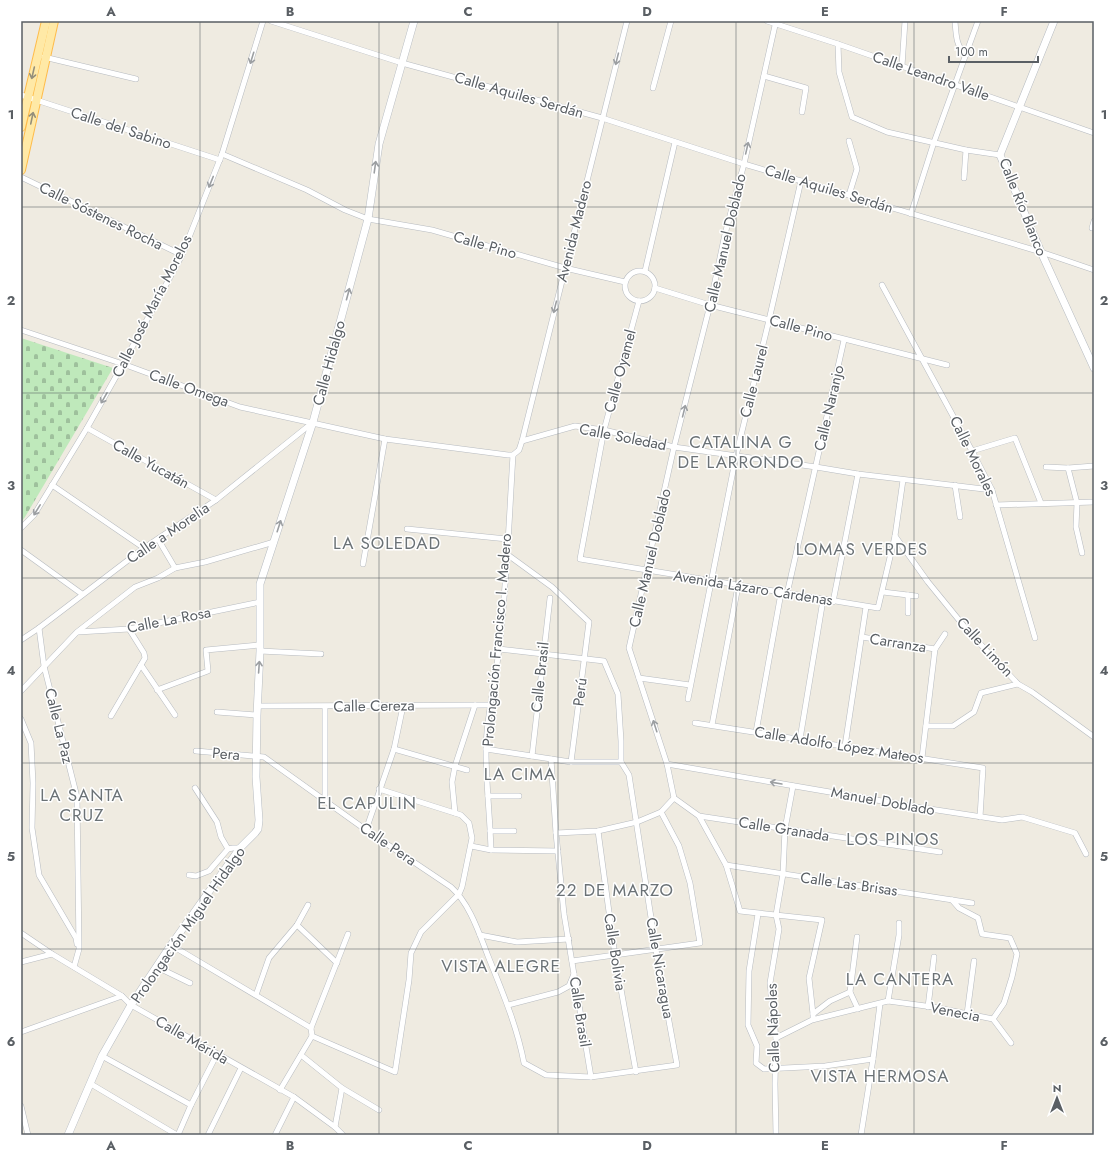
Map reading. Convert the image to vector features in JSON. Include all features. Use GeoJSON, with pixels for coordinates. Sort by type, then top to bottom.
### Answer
{"type":"FeatureCollection","features":[{"type":"Feature","properties":{"kind":"main road"},"geometry":{"type":"LineString","coordinates":[[41,56],[46,21]]}},
{"type":"Feature","properties":{"kind":"main road"},"geometry":{"type":"LineString","coordinates":[[21,127],[41,56],[54,21]]}},
{"type":"Feature","properties":{"kind":"main road"},"geometry":{"type":"LineString","coordinates":[[21,170],[28,98]]}},
{"type":"Feature","properties":{"kind":"street","name":"Calle José María Morelos"},"geometry":{"type":"LineString","coordinates":[[21,528],[34,515],[87,428],[182,255],[220,160],[263,21]]}},
{"type":"Feature","properties":{"kind":"street","name":"Calle Aquiles Serdán"},"geometry":{"type":"LineString","coordinates":[[271,21],[402,62],[602,118],[744,164],[1041,252],[1094,270]]}},
{"type":"Feature","properties":{"kind":"street","name":"Calle Hidalgo"},"geometry":{"type":"LineString","coordinates":[[257,706],[260,648],[260,584],[313,422],[368,219],[378,144],[414,21]]}},
{"type":"Feature","properties":{"kind":"street","name":"Avenida Madero"},"geometry":{"type":"LineString","coordinates":[[522,441],[626,21]]}},
{"type":"Feature","properties":{"kind":"street"},"geometry":{"type":"LineString","coordinates":[[653,88],[671,21]]}},
{"type":"Feature","properties":{"kind":"street","name":"Calle Leandro Valle"},"geometry":{"type":"LineString","coordinates":[[767,21],[776,22],[1094,133]]}},
{"type":"Feature","properties":{"kind":"street"},"geometry":{"type":"LineString","coordinates":[[902,66],[906,21]]}},
{"type":"Feature","properties":{"kind":"street"},"geometry":{"type":"LineString","coordinates":[[955,21],[956,38],[961,50],[966,55]]}},
{"type":"Feature","properties":{"kind":"street"},"geometry":{"type":"LineString","coordinates":[[911,214],[934,142],[978,21]]}},
{"type":"Feature","properties":{"kind":"street","name":"Calle Río Blanco"},"geometry":{"type":"LineString","coordinates":[[1054,21],[1000,155],[1041,252],[1094,368]]}},
{"type":"Feature","properties":{"kind":"street","name":"Calle Manuel Doblado"},"geometry":{"type":"LineString","coordinates":[[673,799],[667,764],[629,648],[674,447],[710,305],[725,234],[744,164],[776,22]]}},
{"type":"Feature","properties":{"kind":"street"},"geometry":{"type":"LineString","coordinates":[[838,44],[839,72],[852,118],[887,132],[966,150],[1000,155]]}},
{"type":"Feature","properties":{"kind":"street"},"geometry":{"type":"LineString","coordinates":[[41,56],[136,79]]}},
{"type":"Feature","properties":{"kind":"street"},"geometry":{"type":"LineString","coordinates":[[764,76],[806,88],[802,112]]}},
{"type":"Feature","properties":{"kind":"street","name":"Calle del Sabino"},"geometry":{"type":"LineString","coordinates":[[28,98],[220,160]]}},
{"type":"Feature","properties":{"kind":"street"},"geometry":{"type":"LineString","coordinates":[[645,271],[675,142]]}},
{"type":"Feature","properties":{"kind":"street"},"geometry":{"type":"LineString","coordinates":[[849,142],[857,169],[849,195]]}},
{"type":"Feature","properties":{"kind":"street"},"geometry":{"type":"LineString","coordinates":[[964,178],[966,150]]}},
{"type":"Feature","properties":{"kind":"street"},"geometry":{"type":"LineString","coordinates":[[222,154],[307,190],[345,210],[368,219]]}},
{"type":"Feature","properties":{"kind":"street","name":"Calle Sóstenes Rocha"},"geometry":{"type":"LineString","coordinates":[[21,177],[182,255]]}},
{"type":"Feature","properties":{"kind":"street","name":"Calle Laurel"},"geometry":{"type":"LineString","coordinates":[[688,699],[736,456],[801,181]]}},
{"type":"Feature","properties":{"kind":"street","name":"Calle Pino"},"geometry":{"type":"LineString","coordinates":[[368,219],[432,230],[565,268],[625,282]]}},
{"type":"Feature","properties":{"kind":"street"},"geometry":{"type":"LineString","coordinates":[[1092,228],[1094,221]]}},
{"type":"Feature","properties":{"kind":"street"},"geometry":{"type":"LineString","coordinates":[[645,271],[653,278],[655,288],[649,298],[639,301],[628,295],[625,282],[632,272],[645,271]]}},
{"type":"Feature","properties":{"kind":"street","name":"Calle Morales"},"geometry":{"type":"LineString","coordinates":[[882,285],[992,490],[1035,638]]}},
{"type":"Feature","properties":{"kind":"street","name":"Calle Pino"},"geometry":{"type":"LineString","coordinates":[[655,288],[710,305],[947,365]]}},
{"type":"Feature","properties":{"kind":"street","name":"Calle Oyamel"},"geometry":{"type":"LineString","coordinates":[[580,559],[604,430],[639,301]]}},
{"type":"Feature","properties":{"kind":"street","name":"Calle Omega"},"geometry":{"type":"LineString","coordinates":[[21,330],[123,364],[240,407],[313,422]]}},
{"type":"Feature","properties":{"kind":"street","name":"Calle Naranjo"},"geometry":{"type":"LineString","coordinates":[[787,594],[844,340]]}},
{"type":"Feature","properties":{"kind":"street"},"geometry":{"type":"LineString","coordinates":[[313,422],[385,439],[508,455],[519,450],[522,441]]}},
{"type":"Feature","properties":{"kind":"street","name":"Calle a Morelia"},"geometry":{"type":"LineString","coordinates":[[21,640],[144,548],[216,500],[313,422]]}},
{"type":"Feature","properties":{"kind":"street","name":"Calle Soledad"},"geometry":{"type":"LineString","coordinates":[[522,441],[575,426],[604,430],[674,447],[858,474],[992,490]]}},
{"type":"Feature","properties":{"kind":"street","name":"Calle Yucatán"},"geometry":{"type":"LineString","coordinates":[[87,428],[216,500]]}},
{"type":"Feature","properties":{"kind":"street"},"geometry":{"type":"LineString","coordinates":[[972,451],[1016,438],[1041,503]]}},
{"type":"Feature","properties":{"kind":"street"},"geometry":{"type":"LineString","coordinates":[[363,564],[385,439]]}},
{"type":"Feature","properties":{"kind":"street","name":"Prolongación Francisco I. Madero"},"geometry":{"type":"LineString","coordinates":[[491,850],[486,749],[490,705],[499,649],[508,555],[507,539],[513,454]]}},
{"type":"Feature","properties":{"kind":"street"},"geometry":{"type":"LineString","coordinates":[[1046,467],[1068,468],[1094,466]]}},
{"type":"Feature","properties":{"kind":"street"},"geometry":{"type":"LineString","coordinates":[[1068,468],[1077,503],[1076,527],[1082,553]]}},
{"type":"Feature","properties":{"kind":"street"},"geometry":{"type":"LineString","coordinates":[[833,602],[858,474]]}},
{"type":"Feature","properties":{"kind":"street"},"geometry":{"type":"LineString","coordinates":[[903,480],[895,536],[883,592],[916,596]]}},
{"type":"Feature","properties":{"kind":"street"},"geometry":{"type":"LineString","coordinates":[[52,485],[144,548]]}},
{"type":"Feature","properties":{"kind":"street"},"geometry":{"type":"LineString","coordinates":[[955,485],[960,517]]}},
{"type":"Feature","properties":{"kind":"street"},"geometry":{"type":"LineString","coordinates":[[996,505],[1094,502]]}},
{"type":"Feature","properties":{"kind":"street"},"geometry":{"type":"LineString","coordinates":[[406,529],[507,539]]}},
{"type":"Feature","properties":{"kind":"street","name":"Calle Limón"},"geometry":{"type":"LineString","coordinates":[[895,536],[928,582],[968,631],[1018,684],[1094,737]]}},
{"type":"Feature","properties":{"kind":"street"},"geometry":{"type":"LineString","coordinates":[[158,539],[175,568]]}},
{"type":"Feature","properties":{"kind":"street"},"geometry":{"type":"LineString","coordinates":[[21,691],[77,632],[134,587],[158,578],[175,568],[205,562],[274,542]]}},
{"type":"Feature","properties":{"kind":"street"},"geometry":{"type":"LineString","coordinates":[[21,550],[82,594]]}},
{"type":"Feature","properties":{"kind":"street","name":"Perú"},"geometry":{"type":"LineString","coordinates":[[508,555],[552,587],[589,622],[571,762]]}},
{"type":"Feature","properties":{"kind":"street","name":"Avenida Lázaro Cárdenas"},"geometry":{"type":"LineString","coordinates":[[580,559],[866,607],[878,608],[883,592]]}},
{"type":"Feature","properties":{"kind":"street"},"geometry":{"type":"LineString","coordinates":[[712,725],[738,586]]}},
{"type":"Feature","properties":{"kind":"street"},"geometry":{"type":"LineString","coordinates":[[756,732],[781,593]]}},
{"type":"Feature","properties":{"kind":"street"},"geometry":{"type":"LineString","coordinates":[[908,595],[908,613]]}},
{"type":"Feature","properties":{"kind":"street","name":"Calle Brasil"},"geometry":{"type":"LineString","coordinates":[[532,756],[550,598]]}},
{"type":"Feature","properties":{"kind":"street"},"geometry":{"type":"LineString","coordinates":[[800,739],[823,600]]}},
{"type":"Feature","properties":{"kind":"street","name":"Calle La Rosa"},"geometry":{"type":"LineString","coordinates":[[77,632],[129,629],[260,602]]}},
{"type":"Feature","properties":{"kind":"street"},"geometry":{"type":"LineString","coordinates":[[845,746],[866,607]]}},
{"type":"Feature","properties":{"kind":"street","name":"Calle La Paz"},"geometry":{"type":"LineString","coordinates":[[39,628],[44,666],[77,797],[79,949],[74,967]]}},
{"type":"Feature","properties":{"kind":"street"},"geometry":{"type":"LineString","coordinates":[[111,716],[145,658],[144,653],[129,629]]}},
{"type":"Feature","properties":{"kind":"street"},"geometry":{"type":"LineString","coordinates":[[922,758],[935,649],[945,634]]}},
{"type":"Feature","properties":{"kind":"street","name":"Carranza"},"geometry":{"type":"LineString","coordinates":[[862,637],[935,649]]}},
{"type":"Feature","properties":{"kind":"street"},"geometry":{"type":"LineString","coordinates":[[157,690],[208,671],[206,650],[260,648],[321,654]]}},
{"type":"Feature","properties":{"kind":"street"},"geometry":{"type":"LineString","coordinates":[[486,749],[571,762],[621,762],[618,694],[604,662],[499,649]]}},
{"type":"Feature","properties":{"kind":"street"},"geometry":{"type":"LineString","coordinates":[[141,664],[175,715]]}},
{"type":"Feature","properties":{"kind":"street"},"geometry":{"type":"LineString","coordinates":[[639,678],[690,685]]}},
{"type":"Feature","properties":{"kind":"street"},"geometry":{"type":"LineString","coordinates":[[926,726],[953,726],[974,712],[981,693],[1018,684]]}},
{"type":"Feature","properties":{"kind":"street"},"geometry":{"type":"LineString","coordinates":[[455,813],[452,782],[455,766],[475,705]]}},
{"type":"Feature","properties":{"kind":"street","name":"Calle Cereza"},"geometry":{"type":"LineString","coordinates":[[257,706],[326,707],[490,705]]}},
{"type":"Feature","properties":{"kind":"street","name":"Prolongación Miguel Hidalgo"},"geometry":{"type":"LineString","coordinates":[[68,1135],[102,1056],[131,1005],[171,945],[240,848],[258,829],[259,820],[256,756],[257,706]]}},
{"type":"Feature","properties":{"kind":"street"},"geometry":{"type":"LineString","coordinates":[[366,830],[394,749],[404,706]]}},
{"type":"Feature","properties":{"kind":"street"},"geometry":{"type":"LineString","coordinates":[[325,800],[326,707]]}},
{"type":"Feature","properties":{"kind":"street"},"geometry":{"type":"LineString","coordinates":[[217,712],[256,715]]}},
{"type":"Feature","properties":{"kind":"street"},"geometry":{"type":"LineString","coordinates":[[21,720],[31,743],[33,783],[32,828],[39,875],[76,938],[79,949]]}},
{"type":"Feature","properties":{"kind":"street","name":"Calle Adolfo López Mateos"},"geometry":{"type":"LineString","coordinates":[[695,722],[983,768],[980,817]]}},
{"type":"Feature","properties":{"kind":"street"},"geometry":{"type":"LineString","coordinates":[[394,749],[467,770]]}},
{"type":"Feature","properties":{"kind":"street","name":"Pera"},"geometry":{"type":"LineString","coordinates":[[196,751],[256,756]]}},
{"type":"Feature","properties":{"kind":"street","name":"Calle Pera"},"geometry":{"type":"LineString","coordinates":[[256,756],[264,757],[366,830],[452,887],[460,894]]}},
{"type":"Feature","properties":{"kind":"street","name":"Calle Brasil"},"geometry":{"type":"LineString","coordinates":[[551,759],[556,833],[564,914],[591,1077]]}},
{"type":"Feature","properties":{"kind":"street","name":"Calle Nicaragua"},"geometry":{"type":"LineString","coordinates":[[621,762],[629,775],[656,950],[676,1065],[636,1072]]}},
{"type":"Feature","properties":{"kind":"street","name":"Manuel Doblado"},"geometry":{"type":"LineString","coordinates":[[667,764],[980,817],[1002,820],[1022,817],[1075,833],[1086,854]]}},
{"type":"Feature","properties":{"kind":"street"},"geometry":{"type":"LineString","coordinates":[[785,830],[793,786]]}},
{"type":"Feature","properties":{"kind":"street"},"geometry":{"type":"LineString","coordinates":[[195,788],[217,822],[221,837],[228,849]]}},
{"type":"Feature","properties":{"kind":"street"},"geometry":{"type":"LineString","coordinates":[[312,1036],[395,1072],[409,980],[411,953],[421,932],[460,894],[462,887],[472,838],[469,823],[461,815],[379,790]]}},
{"type":"Feature","properties":{"kind":"street"},"geometry":{"type":"LineString","coordinates":[[488,796],[519,796]]}},
{"type":"Feature","properties":{"kind":"street"},"geometry":{"type":"LineString","coordinates":[[556,833],[598,831],[637,822],[662,810],[673,799],[699,816],[726,865],[740,911],[822,920],[809,978],[813,1017]]}},
{"type":"Feature","properties":{"kind":"street"},"geometry":{"type":"LineString","coordinates":[[572,961],[700,943],[690,883],[679,846],[662,810]]}},
{"type":"Feature","properties":{"kind":"street","name":"Calle Granada"},"geometry":{"type":"LineString","coordinates":[[699,816],[940,852]]}},
{"type":"Feature","properties":{"kind":"street","name":"Calle Nápoles"},"geometry":{"type":"LineString","coordinates":[[776,1135],[776,1038],[770,983],[779,929],[776,915],[783,874],[785,830]]}},
{"type":"Feature","properties":{"kind":"street"},"geometry":{"type":"LineString","coordinates":[[490,831],[514,831]]}},
{"type":"Feature","properties":{"kind":"street","name":"Calle Bolivia"},"geometry":{"type":"LineString","coordinates":[[598,831],[615,956],[636,1072]]}},
{"type":"Feature","properties":{"kind":"street"},"geometry":{"type":"LineString","coordinates":[[471,846],[491,850],[558,851]]}},
{"type":"Feature","properties":{"kind":"street"},"geometry":{"type":"LineString","coordinates":[[189,875],[196,876],[209,871],[228,849],[240,848]]}},
{"type":"Feature","properties":{"kind":"street","name":"Calle Las Brisas"},"geometry":{"type":"LineString","coordinates":[[726,865],[972,902]]}},
{"type":"Feature","properties":{"kind":"street"},"geometry":{"type":"LineString","coordinates":[[460,894],[480,935],[508,1005],[524,1063],[546,1075],[591,1077],[636,1072]]}},
{"type":"Feature","properties":{"kind":"street"},"geometry":{"type":"LineString","coordinates":[[952,900],[959,908],[978,918],[982,934],[1010,938],[1017,954],[1004,1003],[993,1019]]}},
{"type":"Feature","properties":{"kind":"street"},"geometry":{"type":"LineString","coordinates":[[256,995],[269,958],[297,925],[308,905]]}},
{"type":"Feature","properties":{"kind":"street"},"geometry":{"type":"LineString","coordinates":[[758,914],[749,971],[748,1025],[756,1046],[756,1063],[764,1069],[825,1066],[873,1059]]}},
{"type":"Feature","properties":{"kind":"street"},"geometry":{"type":"LineString","coordinates":[[813,1017],[858,1009],[888,1001],[899,935],[899,923]]}},
{"type":"Feature","properties":{"kind":"street"},"geometry":{"type":"LineString","coordinates":[[297,925],[337,963]]}},
{"type":"Feature","properties":{"kind":"street","name":"Calle Mérida"},"geometry":{"type":"LineString","coordinates":[[21,933],[52,954],[122,996],[131,1005],[294,1097],[335,1127],[343,1135]]}},
{"type":"Feature","properties":{"kind":"street"},"geometry":{"type":"LineString","coordinates":[[280,1090],[312,1036],[311,1028],[348,934]]}},
{"type":"Feature","properties":{"kind":"street"},"geometry":{"type":"LineString","coordinates":[[480,935],[517,942],[569,939]]}},
{"type":"Feature","properties":{"kind":"street"},"geometry":{"type":"LineString","coordinates":[[857,937],[850,992],[858,1009]]}},
{"type":"Feature","properties":{"kind":"street"},"geometry":{"type":"LineString","coordinates":[[171,945],[311,1028]]}},
{"type":"Feature","properties":{"kind":"street"},"geometry":{"type":"LineString","coordinates":[[21,962],[52,954]]}},
{"type":"Feature","properties":{"kind":"street"},"geometry":{"type":"LineString","coordinates":[[928,1007],[934,957]]}},
{"type":"Feature","properties":{"kind":"street"},"geometry":{"type":"LineString","coordinates":[[967,1014],[974,961]]}},
{"type":"Feature","properties":{"kind":"street"},"geometry":{"type":"LineString","coordinates":[[157,967],[190,983]]}},
{"type":"Feature","properties":{"kind":"street"},"geometry":{"type":"LineString","coordinates":[[508,1005],[558,992],[569,986],[574,974]]}},
{"type":"Feature","properties":{"kind":"street"},"geometry":{"type":"LineString","coordinates":[[776,1038],[813,1017],[830,1001],[850,992]]}},
{"type":"Feature","properties":{"kind":"street"},"geometry":{"type":"LineString","coordinates":[[21,1032],[122,996]]}},
{"type":"Feature","properties":{"kind":"street","name":"Venecia"},"geometry":{"type":"LineString","coordinates":[[888,1001],[993,1019],[1011,1043]]}},
{"type":"Feature","properties":{"kind":"street"},"geometry":{"type":"LineString","coordinates":[[861,1135],[880,1004]]}},
{"type":"Feature","properties":{"kind":"street"},"geometry":{"type":"LineString","coordinates":[[91,1084],[178,1135],[191,1105],[217,1054]]}},
{"type":"Feature","properties":{"kind":"street"},"geometry":{"type":"LineString","coordinates":[[300,1055],[342,1088],[379,1110]]}},
{"type":"Feature","properties":{"kind":"street"},"geometry":{"type":"LineString","coordinates":[[102,1056],[191,1105]]}},
{"type":"Feature","properties":{"kind":"street"},"geometry":{"type":"LineString","coordinates":[[208,1135],[241,1068]]}},
{"type":"Feature","properties":{"kind":"street"},"geometry":{"type":"LineString","coordinates":[[335,1127],[342,1088]]}},
{"type":"Feature","properties":{"kind":"street"},"geometry":{"type":"LineString","coordinates":[[275,1135],[294,1097]]}},
{"type":"Feature","properties":{"kind":"street"},"geometry":{"type":"LineString","coordinates":[[21,1106],[28,1135]]}},
{"type":"Feature","properties":{"kind":"green space"},"geometry":{"type":"Polygon","coordinates":[[[21,338],[113,368],[21,522],[21,338]]]}},
{"type":"Feature","properties":{"kind":"district","name":"CATALINA G DE LARRONDO"},"geometry":{"type":"Point","coordinates":[741,452]}},
{"type":"Feature","properties":{"kind":"district","name":"LA SOLEDAD"},"geometry":{"type":"Point","coordinates":[387,543]}},
{"type":"Feature","properties":{"kind":"district","name":"LOMAS VERDES"},"geometry":{"type":"Point","coordinates":[862,549]}},
{"type":"Feature","properties":{"kind":"district","name":"LA CIMA"},"geometry":{"type":"Point","coordinates":[520,774]}},
{"type":"Feature","properties":{"kind":"district","name":"EL CAPULIN"},"geometry":{"type":"Point","coordinates":[367,803]}},
{"type":"Feature","properties":{"kind":"district","name":"LA SANTA CRUZ"},"geometry":{"type":"Point","coordinates":[82,805]}},
{"type":"Feature","properties":{"kind":"district","name":"LOS PINOS"},"geometry":{"type":"Point","coordinates":[893,839]}},
{"type":"Feature","properties":{"kind":"district","name":"22 DE MARZO"},"geometry":{"type":"Point","coordinates":[615,890]}},
{"type":"Feature","properties":{"kind":"district","name":"VISTA ALEGRE"},"geometry":{"type":"Point","coordinates":[501,966]}},
{"type":"Feature","properties":{"kind":"district","name":"LA CANTERA"},"geometry":{"type":"Point","coordinates":[900,979]}},
{"type":"Feature","properties":{"kind":"district","name":"VISTA HERMOSA"},"geometry":{"type":"Point","coordinates":[880,1076]}}]}
